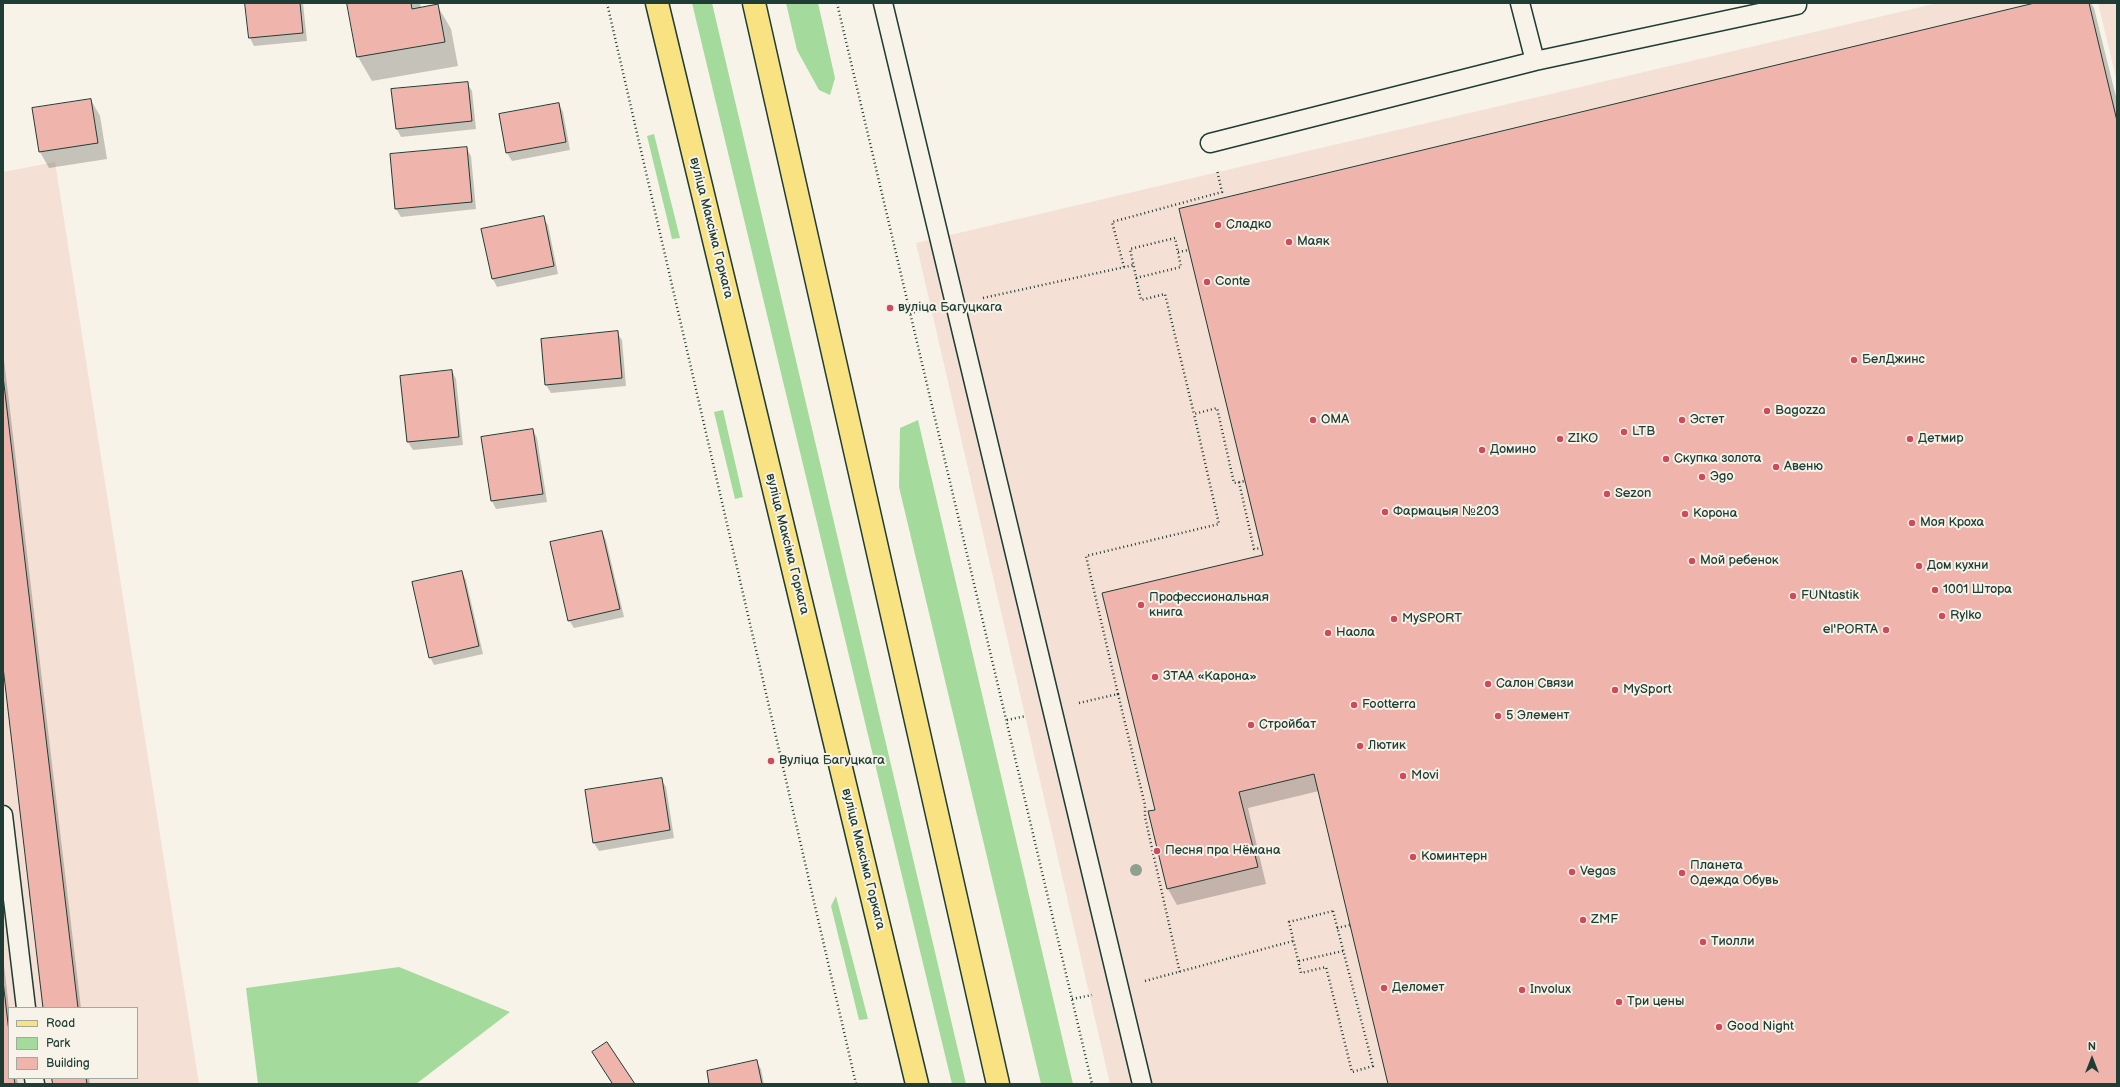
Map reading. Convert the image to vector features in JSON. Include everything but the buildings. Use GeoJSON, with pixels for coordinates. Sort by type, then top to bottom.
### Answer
{"type":"FeatureCollection","features":[{"type":"Feature","properties":{"kind":"main road","name":"вуліца Максіма Горкага"},"geometry":{"type":"LineString","coordinates":[[657,3],[917,1084]]}},
{"type":"Feature","properties":{"kind":"main road"},"geometry":{"type":"LineString","coordinates":[[754,3],[998,1084]]}},
{"type":"Feature","properties":{"kind":"lane"},"geometry":{"type":"LineString","coordinates":[[883,3],[1142,1084]]}},
{"type":"Feature","properties":{"kind":"lane"},"geometry":{"type":"LineString","coordinates":[[1520,3],[1535,62]]}},
{"type":"Feature","properties":{"kind":"lane"},"geometry":{"type":"LineString","coordinates":[[1210,143],[1535,62],[1800,4]]}},
{"type":"Feature","properties":{"kind":"lane"},"geometry":{"type":"LineString","coordinates":[[3,815],[26,1007]]}},
{"type":"Feature","properties":{"kind":"path"},"geometry":{"type":"LineString","coordinates":[[607,3],[856,1084]]}},
{"type":"Feature","properties":{"kind":"path"},"geometry":{"type":"LineString","coordinates":[[837,3],[1092,1084]]}},
{"type":"Feature","properties":{"kind":"path"},"geometry":{"type":"LineString","coordinates":[[1124,267],[1112,222],[1222,192],[1210,143]]}},
{"type":"Feature","properties":{"kind":"path"},"geometry":{"type":"LineString","coordinates":[[1136,278],[1181,267],[1175,238],[1130,249],[1136,278],[1142,300],[1165,294],[1219,524],[1086,556],[1145,805],[1147,825],[1180,973],[1293,941]]}},
{"type":"Feature","properties":{"kind":"path"},"geometry":{"type":"LineString","coordinates":[[1178,252],[1189,250]]}},
{"type":"Feature","properties":{"kind":"path"},"geometry":{"type":"LineString","coordinates":[[910,314],[1134,265]]}},
{"type":"Feature","properties":{"kind":"path"},"geometry":{"type":"LineString","coordinates":[[1194,414],[1217,408],[1234,483],[1245,481]]}},
{"type":"Feature","properties":{"kind":"path"},"geometry":{"type":"LineString","coordinates":[[1239,482],[1254,549],[1261,548]]}},
{"type":"Feature","properties":{"kind":"path"},"geometry":{"type":"LineString","coordinates":[[1007,720],[1118,694]]}},
{"type":"Feature","properties":{"kind":"path"},"geometry":{"type":"LineString","coordinates":[[1333,911],[1373,1066],[1352,1072],[1326,967],[1301,973],[1293,941],[1289,922],[1333,911]]}},
{"type":"Feature","properties":{"kind":"path"},"geometry":{"type":"LineString","coordinates":[[1337,928],[1350,925]]}},
{"type":"Feature","properties":{"kind":"path"},"geometry":{"type":"LineString","coordinates":[[1299,961],[1343,951]]}},
{"type":"Feature","properties":{"kind":"shaded area","name":"Корона"},"geometry":{"type":"Polygon","coordinates":[[[1938,3],[2089,3],[2117,117],[2117,1084],[1110,1084],[916,243],[1938,3]]]}},
{"type":"Feature","properties":{"kind":"shaded area"},"geometry":{"type":"Polygon","coordinates":[[[2098,3],[2117,3],[2117,82],[2098,3]]]}},
{"type":"Feature","properties":{"kind":"shaded area"},"geometry":{"type":"Polygon","coordinates":[[[55,162],[199,1084],[3,1084],[3,172],[55,162]]]}},
{"type":"Feature","properties":{"kind":"green space"},"geometry":{"type":"Polygon","coordinates":[[[692,3],[712,3],[966,1084],[952,1084],[692,3]]]}},
{"type":"Feature","properties":{"kind":"green space"},"geometry":{"type":"Polygon","coordinates":[[[786,3],[818,3],[835,78],[830,95],[819,90],[797,50],[786,3]]]}},
{"type":"Feature","properties":{"kind":"green space"},"geometry":{"type":"Polygon","coordinates":[[[654,134],[680,238],[672,239],[647,136],[654,134]]]}},
{"type":"Feature","properties":{"kind":"green space"},"geometry":{"type":"Polygon","coordinates":[[[723,410],[743,497],[735,499],[714,412],[723,410]]]}},
{"type":"Feature","properties":{"kind":"green space"},"geometry":{"type":"Polygon","coordinates":[[[918,420],[1073,1084],[1041,1084],[899,487],[900,428],[918,420]]]}},
{"type":"Feature","properties":{"kind":"green space"},"geometry":{"type":"Polygon","coordinates":[[[836,896],[868,1019],[859,1020],[831,906],[836,896]]]}},
{"type":"Feature","properties":{"kind":"green space"},"geometry":{"type":"Polygon","coordinates":[[[399,967],[510,1012],[416,1084],[258,1084],[246,988],[399,967]]]}},
{"type":"Feature","properties":{"kind":"place","name":"Сладко"},"geometry":{"type":"Point","coordinates":[1218,225]}},
{"type":"Feature","properties":{"kind":"place","name":"Маяк"},"geometry":{"type":"Point","coordinates":[1289,242]}},
{"type":"Feature","properties":{"kind":"place","name":"Conte"},"geometry":{"type":"Point","coordinates":[1207,282]}},
{"type":"Feature","properties":{"kind":"place","name":"вуліца Багуцкага"},"geometry":{"type":"Point","coordinates":[890,308]}},
{"type":"Feature","properties":{"kind":"place","name":"БелДжинс"},"geometry":{"type":"Point","coordinates":[1854,360]}},
{"type":"Feature","properties":{"kind":"place","name":"Bagozza"},"geometry":{"type":"Point","coordinates":[1767,411]}},
{"type":"Feature","properties":{"kind":"place","name":"ОМА"},"geometry":{"type":"Point","coordinates":[1313,420]}},
{"type":"Feature","properties":{"kind":"place","name":"Эстет"},"geometry":{"type":"Point","coordinates":[1682,420]}},
{"type":"Feature","properties":{"kind":"place","name":"LTB"},"geometry":{"type":"Point","coordinates":[1624,432]}},
{"type":"Feature","properties":{"kind":"place","name":"ZIKO"},"geometry":{"type":"Point","coordinates":[1560,439]}},
{"type":"Feature","properties":{"kind":"place","name":"Детмир"},"geometry":{"type":"Point","coordinates":[1910,439]}},
{"type":"Feature","properties":{"kind":"place","name":"Домино"},"geometry":{"type":"Point","coordinates":[1482,450]}},
{"type":"Feature","properties":{"kind":"place","name":"Скупка золота"},"geometry":{"type":"Point","coordinates":[1666,459]}},
{"type":"Feature","properties":{"kind":"place","name":"Авеню"},"geometry":{"type":"Point","coordinates":[1776,467]}},
{"type":"Feature","properties":{"kind":"place","name":"Эgo"},"geometry":{"type":"Point","coordinates":[1702,477]}},
{"type":"Feature","properties":{"kind":"place","name":"Sezon"},"geometry":{"type":"Point","coordinates":[1607,494]}},
{"type":"Feature","properties":{"kind":"place","name":"Фармацыя №203"},"geometry":{"type":"Point","coordinates":[1385,512]}},
{"type":"Feature","properties":{"kind":"place","name":"Корона"},"geometry":{"type":"Point","coordinates":[1685,514]}},
{"type":"Feature","properties":{"kind":"place","name":"Моя Кроха"},"geometry":{"type":"Point","coordinates":[1912,523]}},
{"type":"Feature","properties":{"kind":"place","name":"Мой ребенок"},"geometry":{"type":"Point","coordinates":[1692,561]}},
{"type":"Feature","properties":{"kind":"place","name":"Дом кухни"},"geometry":{"type":"Point","coordinates":[1919,566]}},
{"type":"Feature","properties":{"kind":"place","name":"1001 Штора"},"geometry":{"type":"Point","coordinates":[1935,590]}},
{"type":"Feature","properties":{"kind":"place","name":"FUNtastik"},"geometry":{"type":"Point","coordinates":[1793,596]}},
{"type":"Feature","properties":{"kind":"place","name":"Профессиональная книга"},"geometry":{"type":"Point","coordinates":[1141,605]}},
{"type":"Feature","properties":{"kind":"place","name":"Rylko"},"geometry":{"type":"Point","coordinates":[1942,616]}},
{"type":"Feature","properties":{"kind":"place","name":"MySPORT"},"geometry":{"type":"Point","coordinates":[1394,619]}},
{"type":"Feature","properties":{"kind":"place","name":"el'PORTA"},"geometry":{"type":"Point","coordinates":[1886,630]}},
{"type":"Feature","properties":{"kind":"place","name":"Наола"},"geometry":{"type":"Point","coordinates":[1328,633]}},
{"type":"Feature","properties":{"kind":"place","name":"ЗТАА «Карона»"},"geometry":{"type":"Point","coordinates":[1155,677]}},
{"type":"Feature","properties":{"kind":"place","name":"Салон Связи"},"geometry":{"type":"Point","coordinates":[1488,684]}},
{"type":"Feature","properties":{"kind":"place","name":"MySport"},"geometry":{"type":"Point","coordinates":[1615,690]}},
{"type":"Feature","properties":{"kind":"place","name":"Footterra"},"geometry":{"type":"Point","coordinates":[1354,705]}},
{"type":"Feature","properties":{"kind":"place","name":"5 Элемент"},"geometry":{"type":"Point","coordinates":[1498,716]}},
{"type":"Feature","properties":{"kind":"place","name":"Стройбат"},"geometry":{"type":"Point","coordinates":[1251,725]}},
{"type":"Feature","properties":{"kind":"place","name":"Лютик"},"geometry":{"type":"Point","coordinates":[1360,746]}},
{"type":"Feature","properties":{"kind":"place","name":"Вуліца Багуцкага"},"geometry":{"type":"Point","coordinates":[771,761]}},
{"type":"Feature","properties":{"kind":"place","name":"Movi"},"geometry":{"type":"Point","coordinates":[1403,776]}},
{"type":"Feature","properties":{"kind":"place","name":"Песня пра Нёмана"},"geometry":{"type":"Point","coordinates":[1157,851]}},
{"type":"Feature","properties":{"kind":"place","name":"Коминтерн"},"geometry":{"type":"Point","coordinates":[1413,857]}},
{"type":"Feature","properties":{"kind":"place","name":"Vegas"},"geometry":{"type":"Point","coordinates":[1572,872]}},
{"type":"Feature","properties":{"kind":"place","name":"Планета Одежда Обувь"},"geometry":{"type":"Point","coordinates":[1682,873]}},
{"type":"Feature","properties":{"kind":"place","name":"ZMF"},"geometry":{"type":"Point","coordinates":[1583,920]}},
{"type":"Feature","properties":{"kind":"place","name":"Тиолли"},"geometry":{"type":"Point","coordinates":[1703,942]}},
{"type":"Feature","properties":{"kind":"place","name":"Деломет"},"geometry":{"type":"Point","coordinates":[1384,988]}},
{"type":"Feature","properties":{"kind":"place","name":"Involux"},"geometry":{"type":"Point","coordinates":[1522,990]}},
{"type":"Feature","properties":{"kind":"place","name":"Три цены"},"geometry":{"type":"Point","coordinates":[1619,1002]}},
{"type":"Feature","properties":{"kind":"place","name":"Good Night"},"geometry":{"type":"Point","coordinates":[1719,1027]}}]}
